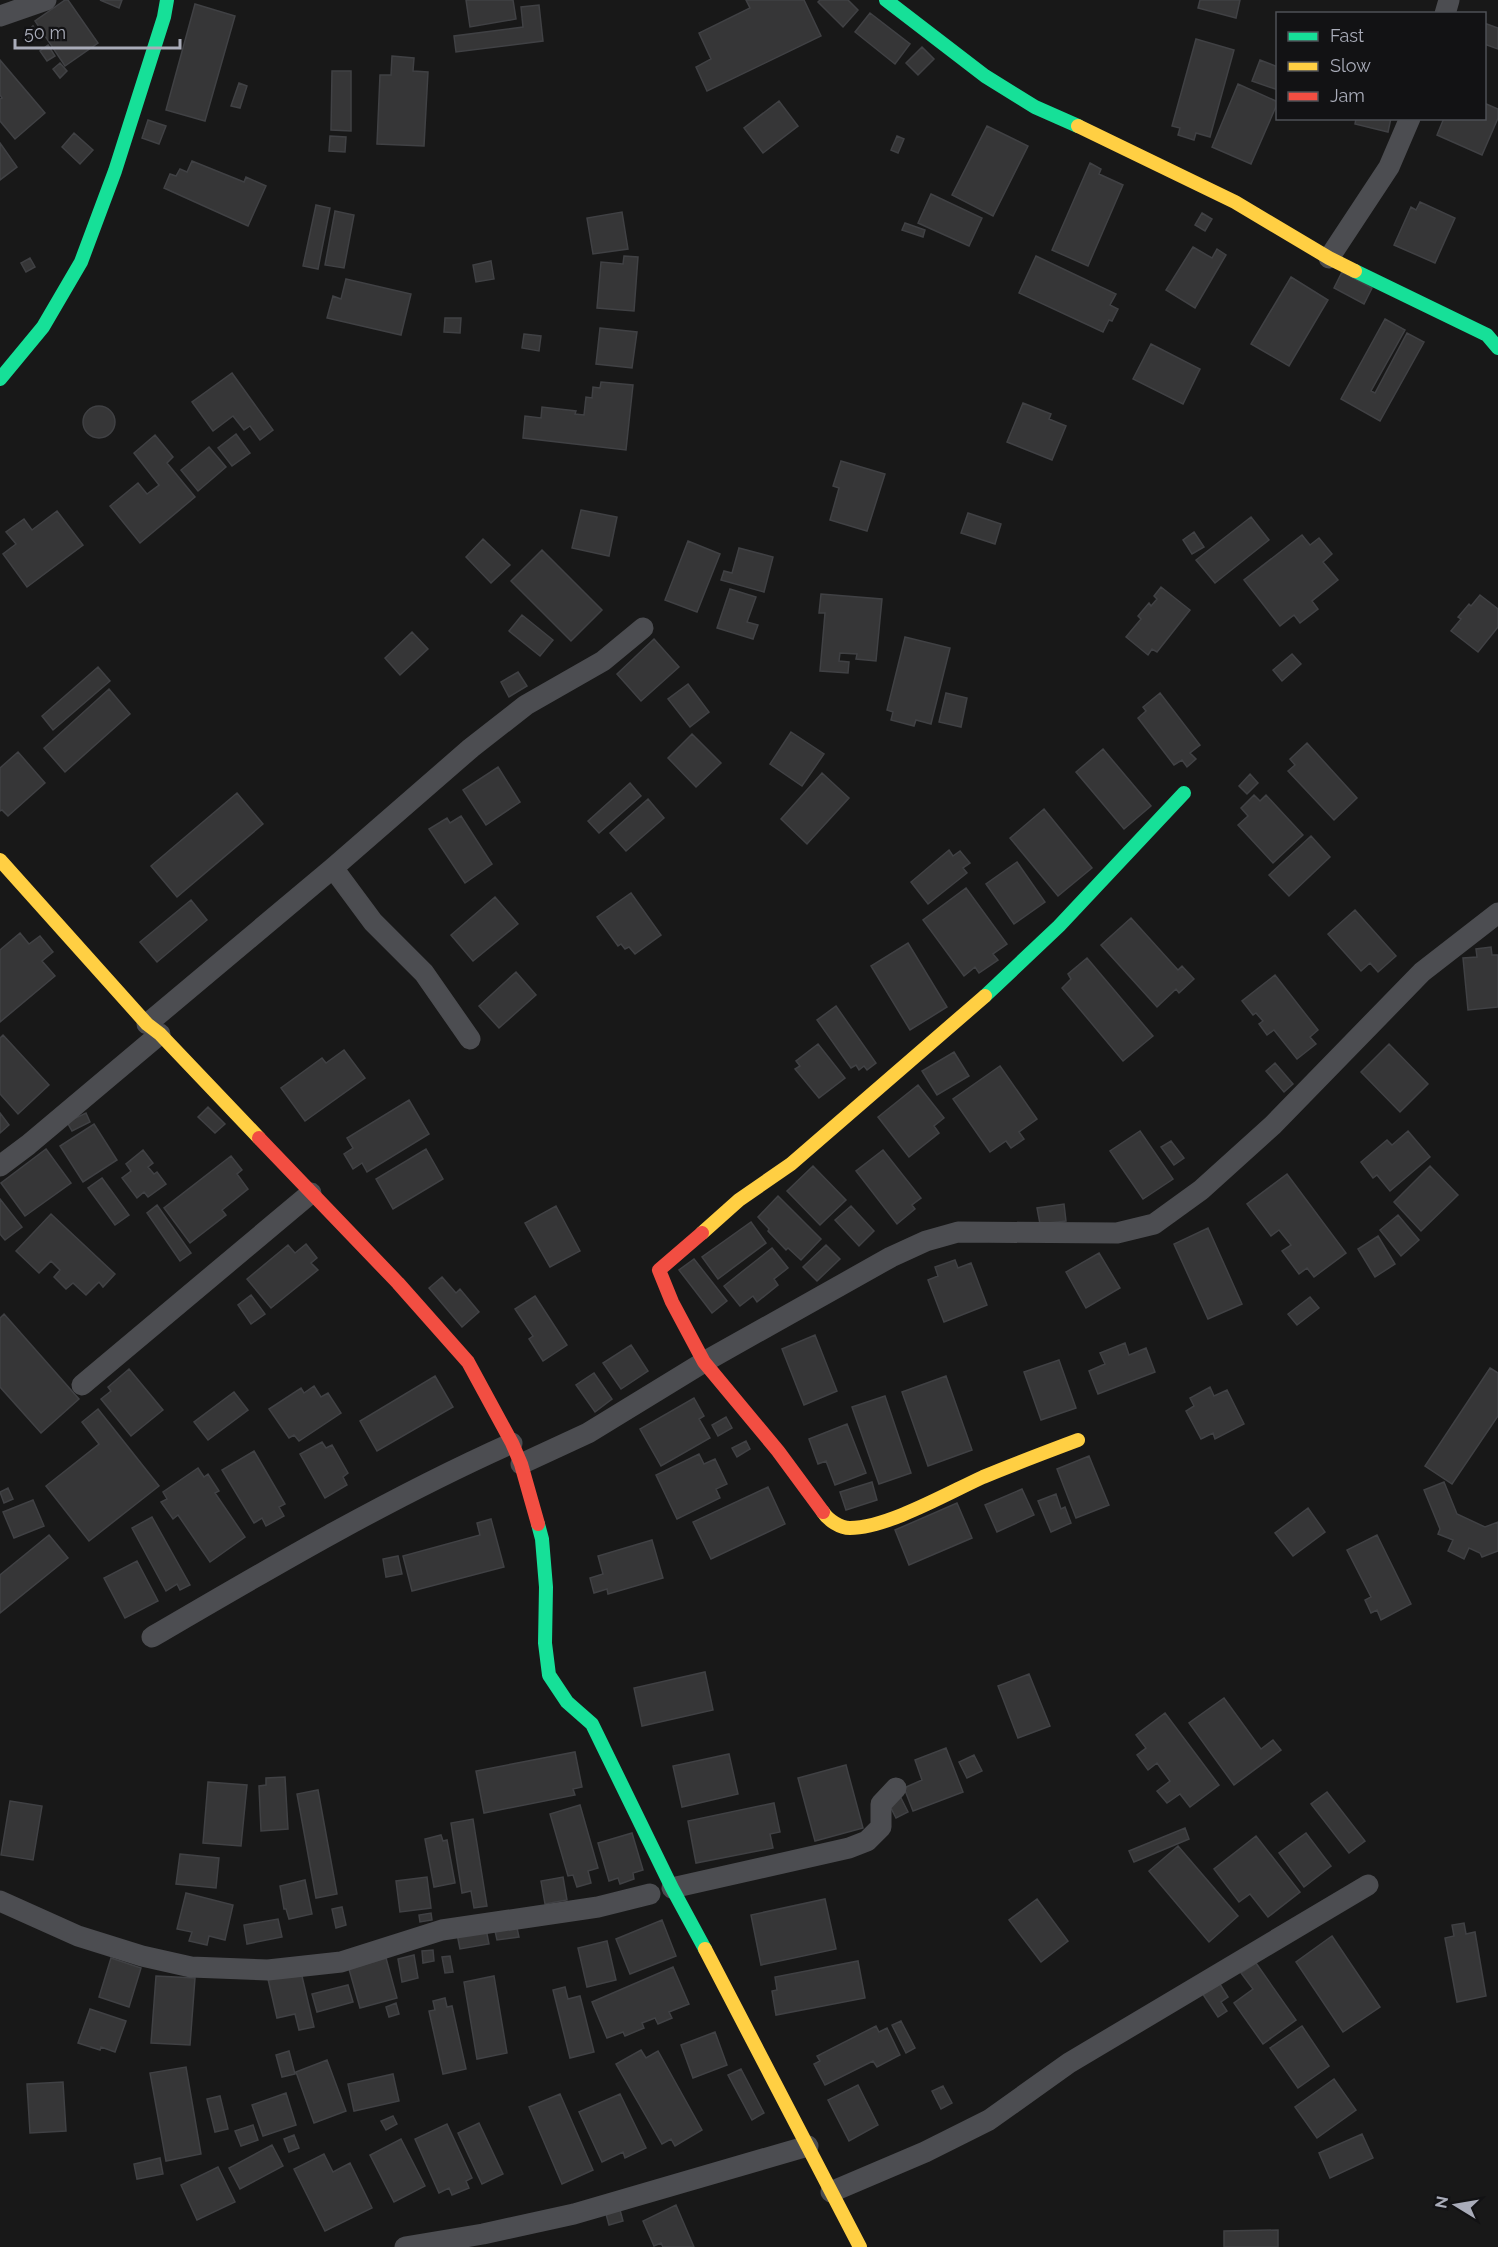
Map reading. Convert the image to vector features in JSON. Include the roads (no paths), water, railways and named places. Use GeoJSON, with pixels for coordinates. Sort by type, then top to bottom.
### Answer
{"type":"FeatureCollection","features":[{"type":"Feature","properties":{"kind":"street"},"geometry":{"type":"LineString","coordinates":[[0,16],[46,0]]}},
{"type":"Feature","properties":{"kind":"street"},"geometry":{"type":"LineString","coordinates":[[0,379],[43,327],[81,262],[115,171],[164,17],[167,0]]}},
{"type":"Feature","properties":{"kind":"street"},"geometry":{"type":"LineString","coordinates":[[886,0],[985,76],[1035,107],[1104,137],[1235,202],[1329,258],[1487,335],[1498,348]]}},
{"type":"Feature","properties":{"kind":"street"},"geometry":{"type":"LineString","coordinates":[[1329,258],[1389,167],[1409,120]]}},
{"type":"Feature","properties":{"kind":"street"},"geometry":{"type":"LineString","coordinates":[[0,1166],[28,1145],[153,1029],[471,748],[526,705],[603,661],[643,628]]}},
{"type":"Feature","properties":{"kind":"street"},"geometry":{"type":"LineString","coordinates":[[1078,1440],[986,1476],[899,1515],[867,1526],[847,1528],[828,1519],[778,1450],[704,1362],[672,1302],[659,1270],[739,1200],[791,1164],[830,1132],[1008,976],[1059,926],[1184,793]]}},
{"type":"Feature","properties":{"kind":"street"},"geometry":{"type":"LineString","coordinates":[[0,860],[153,1029],[398,1283],[468,1362],[521,1464],[542,1539],[546,1587],[545,1643],[549,1675],[567,1702],[592,1724],[672,1888],[860,2247]]}},
{"type":"Feature","properties":{"kind":"street"},"geometry":{"type":"LineString","coordinates":[[333,868],[373,922],[424,973],[470,1039]]}},
{"type":"Feature","properties":{"kind":"street"},"geometry":{"type":"LineString","coordinates":[[521,1464],[588,1432],[704,1362],[891,1257],[926,1241],[958,1232],[1117,1233],[1154,1224],[1201,1190],[1273,1125],[1422,972],[1498,913]]}},
{"type":"Feature","properties":{"kind":"street"},"geometry":{"type":"LineString","coordinates":[[82,1385],[311,1193]]}},
{"type":"Feature","properties":{"kind":"street"},"geometry":{"type":"LineString","coordinates":[[152,1637],[325,1537],[427,1482],[512,1443]]}},
{"type":"Feature","properties":{"kind":"street"},"geometry":{"type":"LineString","coordinates":[[672,1888],[814,1856],[867,1841],[881,1827],[881,1804],[896,1788]]}},
{"type":"Feature","properties":{"kind":"street"},"geometry":{"type":"LineString","coordinates":[[831,2192],[926,2152],[989,2120],[1069,2063],[1368,1885]]}},
{"type":"Feature","properties":{"kind":"street"},"geometry":{"type":"LineString","coordinates":[[0,1901],[78,1936],[142,1956],[191,1967],[268,1970],[341,1962],[442,1930],[598,1907],[650,1894]]}},
{"type":"Feature","properties":{"kind":"street"},"geometry":{"type":"LineString","coordinates":[[405,2247],[488,2241],[808,2146]]}}]}
